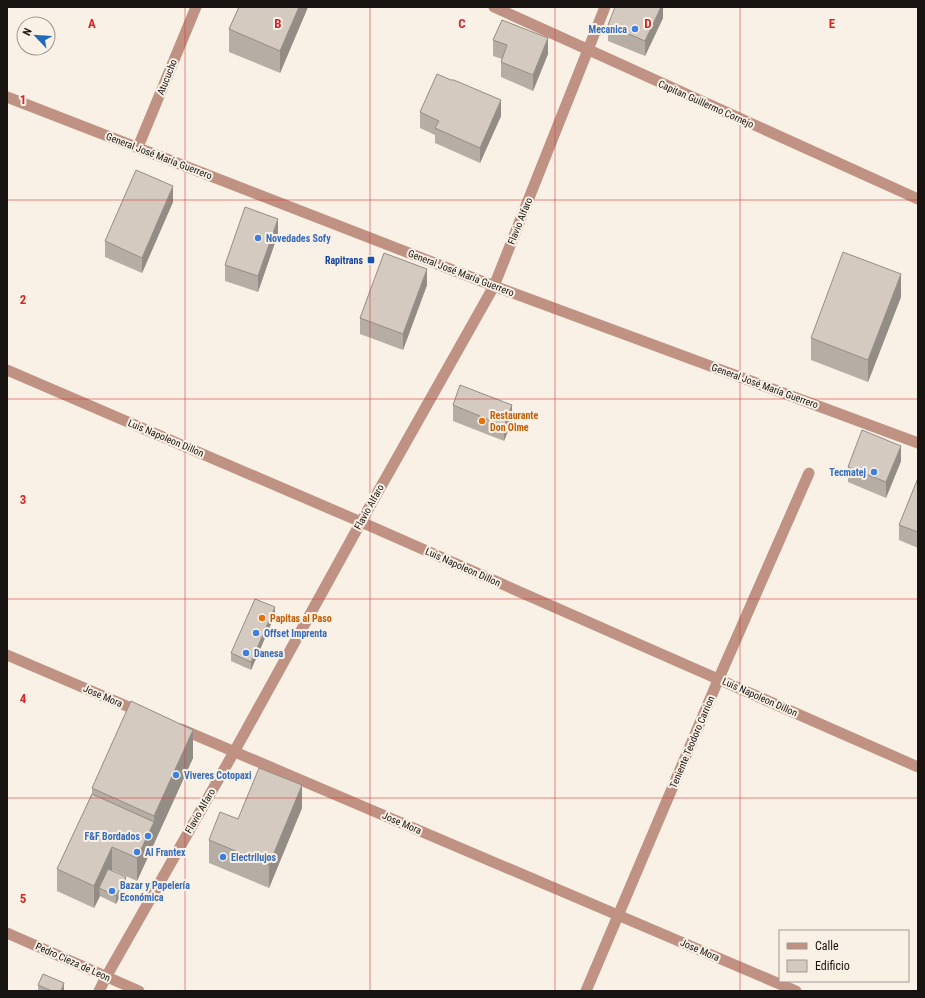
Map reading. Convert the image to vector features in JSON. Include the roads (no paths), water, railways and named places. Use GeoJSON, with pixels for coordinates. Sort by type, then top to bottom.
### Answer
{"type":"FeatureCollection","features":[{"type":"Feature","properties":{"kind":"street","name":"Atucucho"},"geometry":{"type":"LineString","coordinates":[[138,147],[196,7]]}},
{"type":"Feature","properties":{"kind":"street","name":"Capitan Guillermo Cornejo"},"geometry":{"type":"LineString","coordinates":[[494,7],[918,199]]}},
{"type":"Feature","properties":{"kind":"street","name":"Flavio Alfaro"},"geometry":{"type":"LineString","coordinates":[[99,991],[494,286],[605,7]]}},
{"type":"Feature","properties":{"kind":"street","name":"General José María Guerrero"},"geometry":{"type":"LineString","coordinates":[[7,97],[494,286],[918,443]]}},
{"type":"Feature","properties":{"kind":"street","name":"Luis Napoleon Dillon"},"geometry":{"type":"LineString","coordinates":[[7,370],[719,678],[918,767]]}},
{"type":"Feature","properties":{"kind":"street","name":"Teniente Teodoro Carrion"},"geometry":{"type":"LineString","coordinates":[[586,991],[719,678],[809,473]]}},
{"type":"Feature","properties":{"kind":"street","name":"Jose Mora"},"geometry":{"type":"LineString","coordinates":[[7,655],[154,717]]}},
{"type":"Feature","properties":{"kind":"street","name":"Jose Mora"},"geometry":{"type":"LineString","coordinates":[[168,724],[796,991]]}},
{"type":"Feature","properties":{"kind":"street","name":"Pedro Cieza de Leon"},"geometry":{"type":"LineString","coordinates":[[7,933],[139,991]]}},
{"type":"Feature","properties":{"kind":"place","name":"Mecanica"},"geometry":{"type":"Point","coordinates":[635,29]}},
{"type":"Feature","properties":{"kind":"place","name":"Novedades Sofy"},"geometry":{"type":"Point","coordinates":[258,238]}},
{"type":"Feature","properties":{"kind":"place","name":"Rapitrans"},"geometry":{"type":"Point","coordinates":[371,260]}},
{"type":"Feature","properties":{"kind":"place","name":"Restaurante Don Olme"},"geometry":{"type":"Point","coordinates":[482,421]}},
{"type":"Feature","properties":{"kind":"place","name":"Tecmatej"},"geometry":{"type":"Point","coordinates":[874,472]}},
{"type":"Feature","properties":{"kind":"place","name":"Papitas al Paso"},"geometry":{"type":"Point","coordinates":[262,618]}},
{"type":"Feature","properties":{"kind":"place","name":"Offset Imprenta"},"geometry":{"type":"Point","coordinates":[256,633]}},
{"type":"Feature","properties":{"kind":"place","name":"Danesa"},"geometry":{"type":"Point","coordinates":[246,653]}},
{"type":"Feature","properties":{"kind":"place","name":"Viveres Cotopaxi"},"geometry":{"type":"Point","coordinates":[176,775]}},
{"type":"Feature","properties":{"kind":"place","name":"F&F Bordados"},"geometry":{"type":"Point","coordinates":[148,836]}},
{"type":"Feature","properties":{"kind":"place","name":"Al Frantex"},"geometry":{"type":"Point","coordinates":[137,852]}},
{"type":"Feature","properties":{"kind":"place","name":"Electrilujos"},"geometry":{"type":"Point","coordinates":[223,857]}},
{"type":"Feature","properties":{"kind":"place","name":"Bazar y Papelería Económica"},"geometry":{"type":"Point","coordinates":[112,891]}}]}
